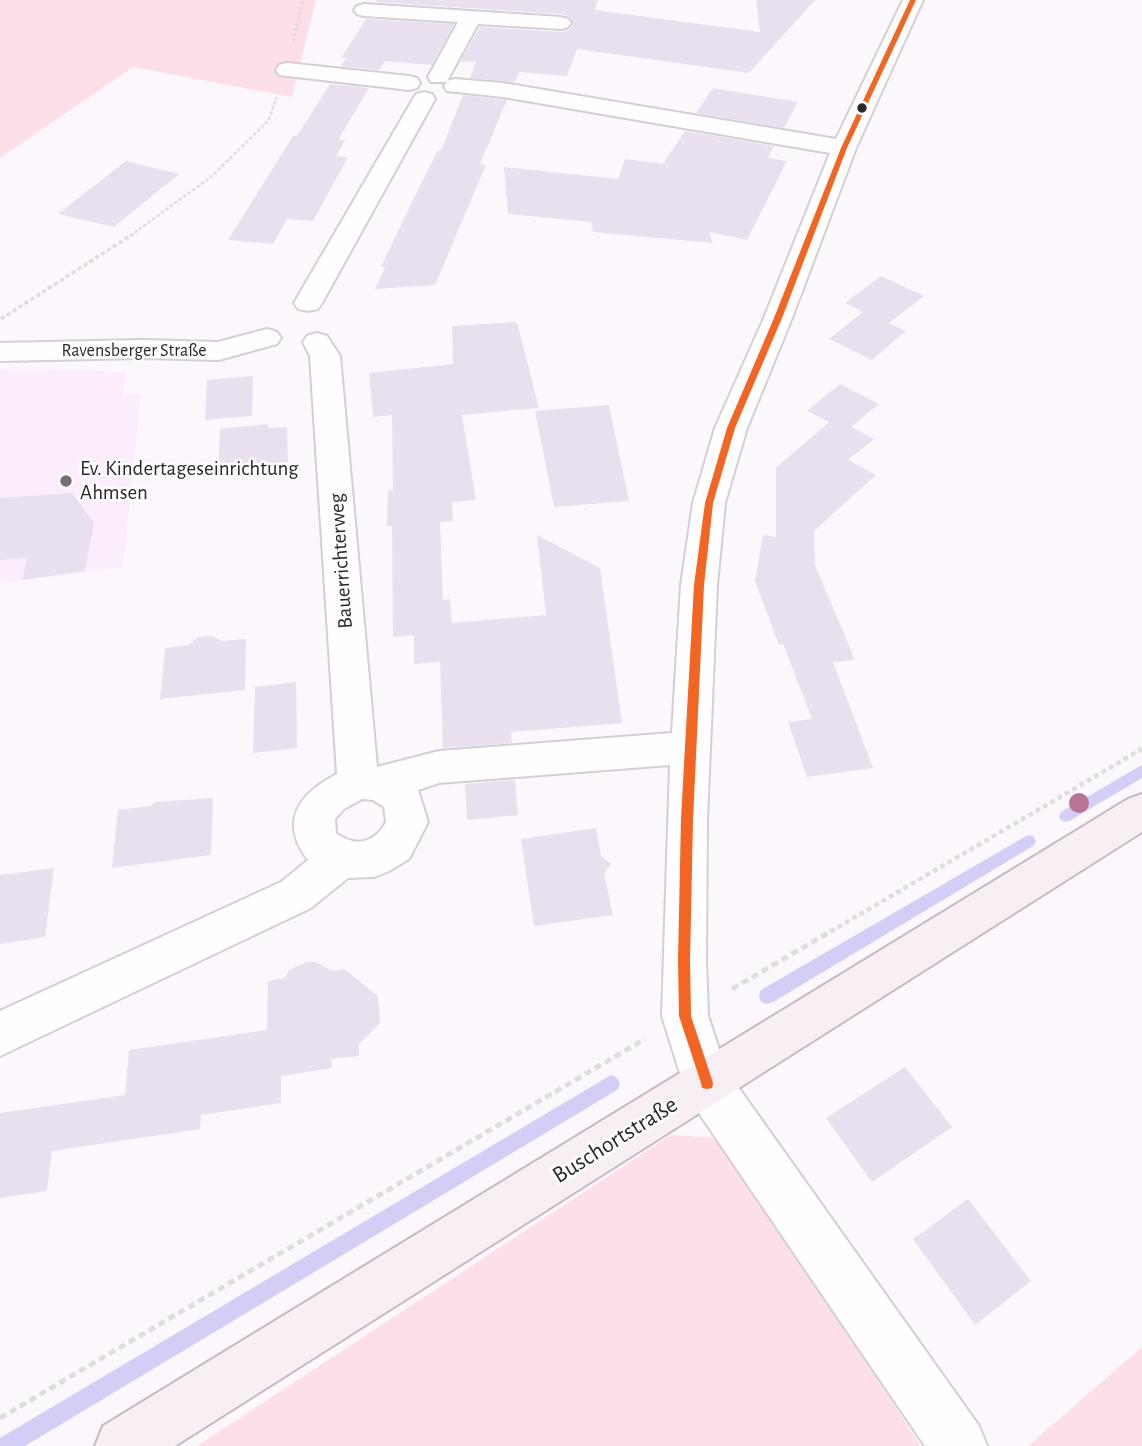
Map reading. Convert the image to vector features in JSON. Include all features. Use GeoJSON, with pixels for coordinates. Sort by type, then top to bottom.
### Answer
{"type":"FeatureCollection","features":[{"type":"Feature","properties":{"kind":"main road","name":"Buschortstraße"},"geometry":{"type":"LineString","coordinates":[[123,1446],[1142,811]]}},
{"type":"Feature","properties":{"kind":"street"},"geometry":{"type":"LineString","coordinates":[[913,0],[845,148],[731,428],[709,503],[699,585],[691,747],[684,960],[685,1016],[707,1083],[958,1446]]}},
{"type":"Feature","properties":{"kind":"street"},"geometry":{"type":"LineString","coordinates":[[365,10],[561,23]]}},
{"type":"Feature","properties":{"kind":"street"},"geometry":{"type":"LineString","coordinates":[[447,82],[471,17]]}},
{"type":"Feature","properties":{"kind":"street"},"geometry":{"type":"LineString","coordinates":[[287,70],[446,96],[453,92],[447,82]]}},
{"type":"Feature","properties":{"kind":"street"},"geometry":{"type":"LineString","coordinates":[[447,82],[845,148]]}},
{"type":"Feature","properties":{"kind":"street"},"geometry":{"type":"LineString","coordinates":[[267,338],[262,329],[266,319],[309,316],[417,91]]}},
{"type":"Feature","properties":{"kind":"street","name":"Ravensberger Straße"},"geometry":{"type":"LineString","coordinates":[[0,352],[142,349],[219,351],[267,338],[280,345],[298,346],[309,316]]}},
{"type":"Feature","properties":{"kind":"street","name":"Bauerrichterweg"},"geometry":{"type":"LineString","coordinates":[[309,316],[325,356],[370,783]]}},
{"type":"Feature","properties":{"kind":"street"},"geometry":{"type":"LineString","coordinates":[[370,783],[402,799],[407,822],[395,846],[369,860],[339,860],[320,847],[312,827],[318,807],[335,790],[439,767],[691,747]]}},
{"type":"Feature","properties":{"kind":"street"},"geometry":{"type":"LineString","coordinates":[[0,1034],[296,895],[339,860]]}},
{"type":"Feature","properties":{"kind":"path"},"geometry":{"type":"LineString","coordinates":[[0,319],[146,226],[212,176],[268,121],[287,70],[303,0]]}},
{"type":"Feature","properties":{"kind":"path"},"geometry":{"type":"LineString","coordinates":[[0,1418],[1142,749]]}},
{"type":"Feature","properties":{"kind":"shaded area"},"geometry":{"type":"Polygon","coordinates":[[[0,0],[316,0],[292,97],[133,67],[0,158],[0,0]]]}},
{"type":"Feature","properties":{"kind":"shaded area","name":"Ev. Kindertageseinrichtung Ahmsen"},"geometry":{"type":"Polygon","coordinates":[[[0,370],[126,372],[123,395],[141,394],[123,567],[0,583],[0,370]]]}},
{"type":"Feature","properties":{"kind":"shaded area"},"geometry":{"type":"Polygon","coordinates":[[[671,1135],[718,1138],[921,1446],[197,1446],[671,1135]]]}},
{"type":"Feature","properties":{"kind":"shaded area"},"geometry":{"type":"Polygon","coordinates":[[[1142,1347],[1142,1446],[1028,1446],[1142,1347]]]}},
{"type":"Feature","properties":{"kind":"building"},"geometry":{"type":"Polygon","coordinates":[[[598,0],[594,10],[760,32],[756,0],[815,0],[749,73],[577,49],[567,76],[519,72],[515,82],[470,78],[476,61],[460,62],[480,27],[561,32],[569,30],[573,25],[570,17],[561,14],[376,2],[598,0]]]}},
{"type":"Feature","properties":{"kind":"building"},"geometry":{"type":"Polygon","coordinates":[[[366,19],[454,24],[432,65],[385,61],[379,70],[341,66],[346,58],[341,58],[366,19]]]}},
{"type":"Feature","properties":{"kind":"building"},"geometry":{"type":"Polygon","coordinates":[[[330,84],[369,88],[338,140],[345,140],[336,156],[348,157],[313,221],[287,219],[273,244],[228,240],[293,136],[297,136],[330,84]]]}},
{"type":"Feature","properties":{"kind":"building"},"geometry":{"type":"Polygon","coordinates":[[[713,88],[798,102],[784,128],[696,113],[713,88]]]}},
{"type":"Feature","properties":{"kind":"building"},"geometry":{"type":"Polygon","coordinates":[[[463,95],[507,100],[480,164],[486,165],[435,285],[375,289],[385,267],[381,267],[438,150],[441,151],[463,95]]]}},
{"type":"Feature","properties":{"kind":"building"},"geometry":{"type":"Polygon","coordinates":[[[685,131],[774,146],[768,158],[787,161],[747,240],[709,232],[713,243],[593,232],[591,222],[508,214],[504,167],[618,179],[625,159],[663,164],[685,131]]]}},
{"type":"Feature","properties":{"kind":"building"},"geometry":{"type":"Polygon","coordinates":[[[126,161],[179,174],[114,227],[58,214],[126,161]]]}},
{"type":"Feature","properties":{"kind":"building"},"geometry":{"type":"Polygon","coordinates":[[[881,276],[924,296],[889,323],[906,331],[872,360],[829,339],[863,312],[845,303],[881,276]]]}},
{"type":"Feature","properties":{"kind":"building"},"geometry":{"type":"Polygon","coordinates":[[[517,322],[539,408],[462,415],[476,500],[452,502],[453,521],[440,522],[443,600],[450,599],[452,623],[546,615],[537,535],[600,568],[622,723],[511,732],[512,743],[443,748],[440,662],[414,664],[414,635],[393,637],[392,526],[387,526],[388,490],[393,490],[392,415],[373,417],[369,373],[453,364],[452,326],[517,322]]]}},
{"type":"Feature","properties":{"kind":"building"},"geometry":{"type":"Polygon","coordinates":[[[253,376],[252,416],[205,420],[207,380],[253,376]]]}},
{"type":"Feature","properties":{"kind":"building"},"geometry":{"type":"Polygon","coordinates":[[[840,384],[879,404],[851,427],[874,439],[848,460],[876,475],[814,531],[815,565],[855,660],[833,662],[873,768],[807,777],[788,722],[812,719],[783,644],[779,645],[755,581],[763,535],[776,537],[776,468],[829,422],[807,411],[840,384]]]}},
{"type":"Feature","properties":{"kind":"building"},"geometry":{"type":"Polygon","coordinates":[[[609,405],[629,501],[554,507],[535,411],[609,405]]]}},
{"type":"Feature","properties":{"kind":"building"},"geometry":{"type":"Polygon","coordinates":[[[268,424],[268,428],[287,427],[288,462],[218,469],[220,429],[268,424]]]}},
{"type":"Feature","properties":{"kind":"building"},"geometry":{"type":"Polygon","coordinates":[[[72,493],[94,523],[85,571],[22,580],[27,558],[0,560],[0,498],[72,493]]]}},
{"type":"Feature","properties":{"kind":"building"},"geometry":{"type":"Polygon","coordinates":[[[212,636],[222,641],[246,639],[245,690],[160,699],[165,648],[189,645],[198,637],[212,636]]]}},
{"type":"Feature","properties":{"kind":"building"},"geometry":{"type":"Polygon","coordinates":[[[296,682],[297,748],[253,753],[255,687],[296,682]]]}},
{"type":"Feature","properties":{"kind":"building"},"geometry":{"type":"Polygon","coordinates":[[[515,780],[518,815],[467,820],[465,784],[515,780]]]}},
{"type":"Feature","properties":{"kind":"building"},"geometry":{"type":"Polygon","coordinates":[[[213,798],[211,855],[112,868],[118,810],[151,806],[155,802],[213,798]]]}},
{"type":"Feature","properties":{"kind":"building"},"geometry":{"type":"Polygon","coordinates":[[[596,828],[601,856],[611,864],[604,873],[613,915],[534,926],[521,839],[596,828]]]}},
{"type":"Feature","properties":{"kind":"building"},"geometry":{"type":"Polygon","coordinates":[[[54,868],[45,937],[0,944],[0,875],[54,868]]]}},
{"type":"Feature","properties":{"kind":"building"},"geometry":{"type":"Polygon","coordinates":[[[306,962],[315,962],[333,971],[344,969],[378,996],[380,1023],[359,1044],[359,1056],[331,1059],[332,1068],[281,1076],[281,1103],[201,1115],[200,1129],[52,1151],[47,1191],[0,1198],[0,1113],[125,1095],[129,1050],[267,1030],[268,981],[285,978],[289,970],[306,962]]]}},
{"type":"Feature","properties":{"kind":"building"},"geometry":{"type":"Polygon","coordinates":[[[905,1067],[952,1127],[872,1182],[826,1118],[905,1067]]]}},
{"type":"Feature","properties":{"kind":"building"},"geometry":{"type":"Polygon","coordinates":[[[968,1199],[1031,1281],[975,1325],[913,1239],[968,1199]]]}},
{"type":"Feature","properties":{"kind":"waterway"},"geometry":{"type":"LineString","coordinates":[[1066,816],[1142,771]]}},
{"type":"Feature","properties":{"kind":"waterway"},"geometry":{"type":"LineString","coordinates":[[767,996],[1028,841]]}},
{"type":"Feature","properties":{"kind":"waterway"},"geometry":{"type":"LineString","coordinates":[[6,1446],[611,1084]]}},
{"type":"Feature","properties":{"kind":"transit line"},"geometry":{"type":"LineString","coordinates":[[707,1083],[685,1016],[684,960],[687,819],[699,585],[709,503],[731,428],[778,318],[844,148],[913,0]]}},
{"type":"Feature","properties":{"kind":"place","name":"Ev. Kindertageseinrichtung Ahmsen"},"geometry":{"type":"Point","coordinates":[66,481]}}]}
